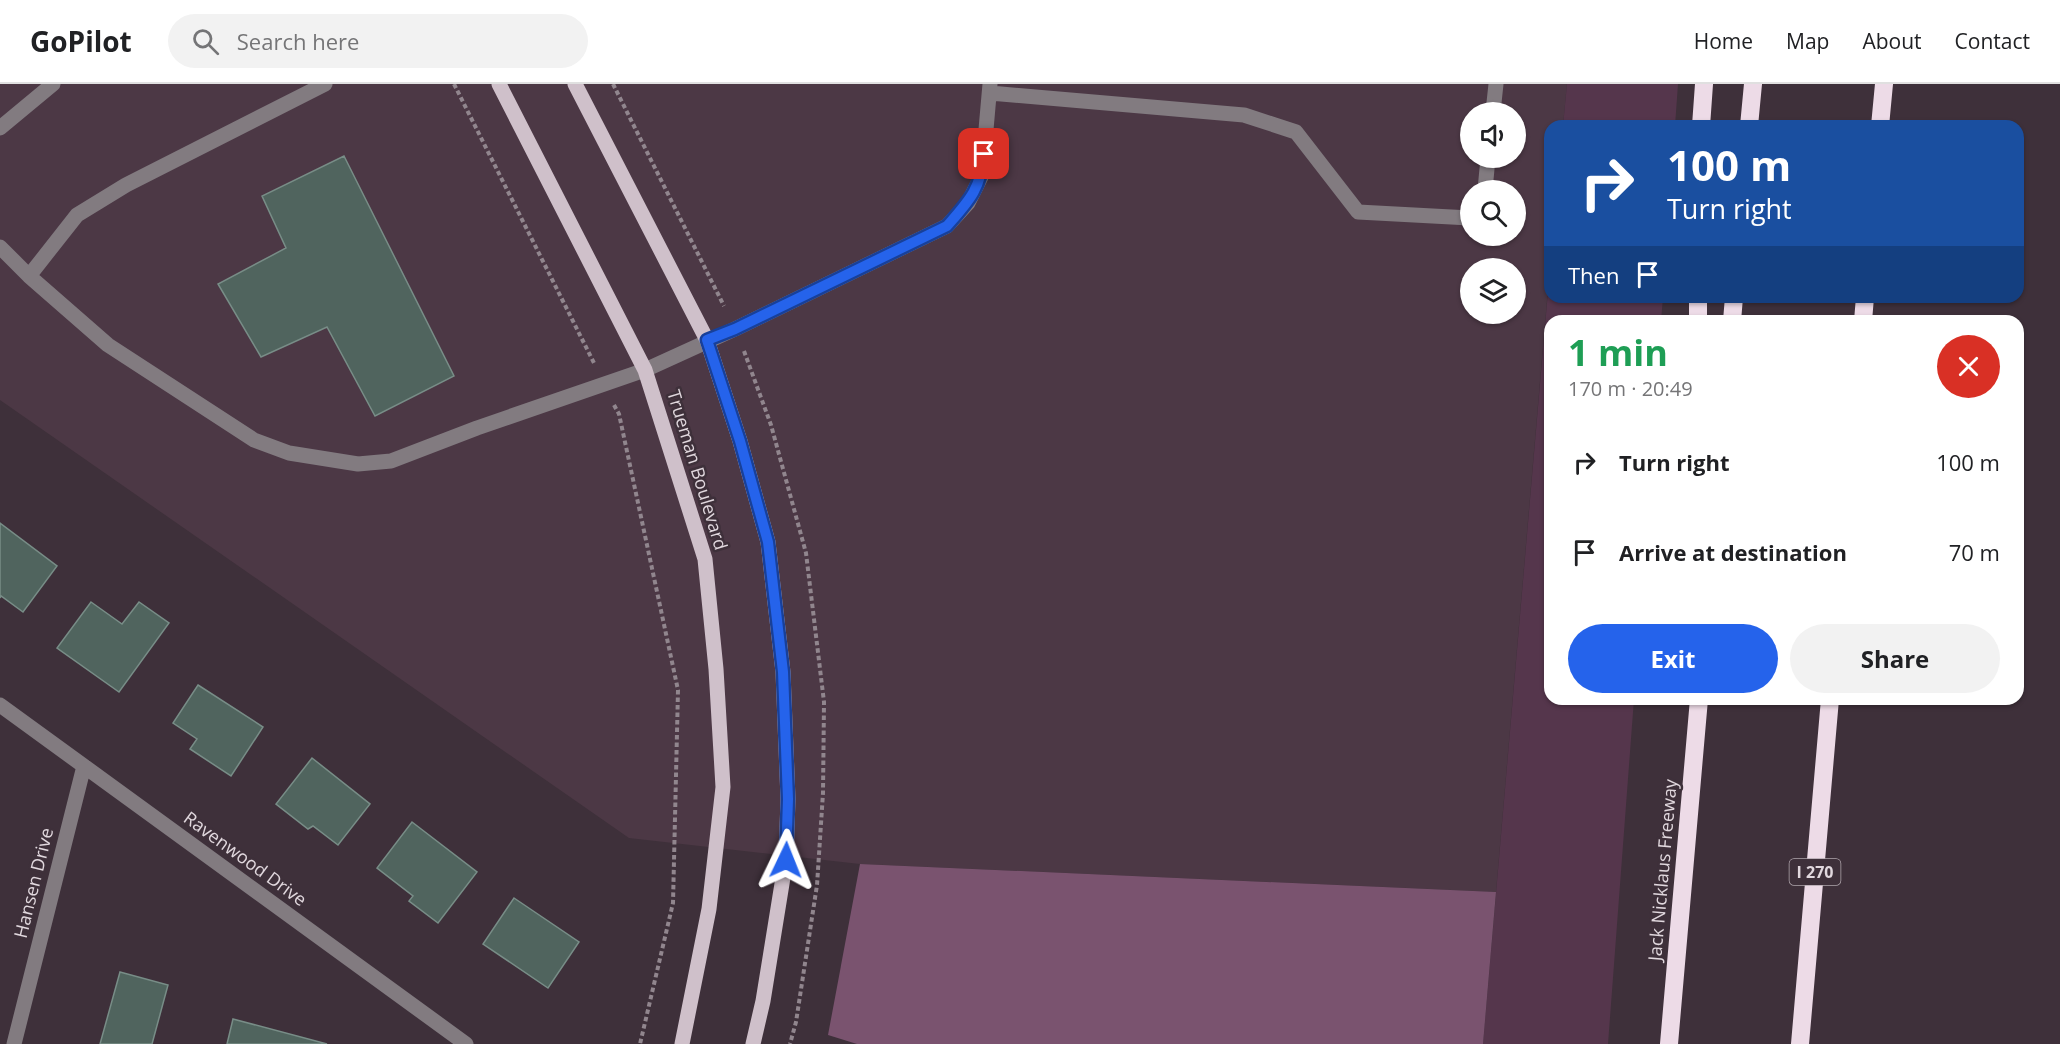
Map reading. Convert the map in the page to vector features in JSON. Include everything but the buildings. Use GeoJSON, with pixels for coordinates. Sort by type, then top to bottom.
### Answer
{"type":"FeatureCollection","features":[{"type":"Feature","properties":{"kind":"highway"},"geometry":{"type":"LineString","coordinates":[[1701,120],[1704,84]]}},
{"type":"Feature","properties":{"kind":"highway"},"geometry":{"type":"LineString","coordinates":[[1750,120],[1753,84]]}},
{"type":"Feature","properties":{"kind":"highway"},"geometry":{"type":"LineString","coordinates":[[1881,120],[1884,84]]}},
{"type":"Feature","properties":{"kind":"highway","name":"Jack Nicklaus Freeway"},"geometry":{"type":"LineString","coordinates":[[1669,1044],[1697,705]]}},
{"type":"Feature","properties":{"kind":"highway","name":"I 270"},"geometry":{"type":"LineString","coordinates":[[1800,1044],[1829,705]]}},
{"type":"Feature","properties":{"kind":"main road","name":"Trueman Boulevard"},"geometry":{"type":"LineString","coordinates":[[499,84],[645,370],[705,559],[716,669],[723,787],[709,909],[682,1044]]}},
{"type":"Feature","properties":{"kind":"main road"},"geometry":{"type":"LineString","coordinates":[[575,84],[707,340],[740,441],[768,542],[783,672],[788,799],[786,860],[763,1001],[753,1044]]}},
{"type":"Feature","properties":{"kind":"street"},"geometry":{"type":"LineString","coordinates":[[0,128],[53,84]]}},
{"type":"Feature","properties":{"kind":"street"},"geometry":{"type":"LineString","coordinates":[[29,276],[77,215],[126,185],[325,84]]}},
{"type":"Feature","properties":{"kind":"street"},"geometry":{"type":"LineString","coordinates":[[1494,102],[1496,84]]}},
{"type":"Feature","properties":{"kind":"street"},"geometry":{"type":"LineString","coordinates":[[0,247],[29,276],[108,345],[254,440],[289,453],[358,464],[391,460],[645,370],[947,226],[968,203],[982,175],[990,89],[1244,115],[1296,132],[1358,212],[1460,217]]}},
{"type":"Feature","properties":{"kind":"street","name":"Ravenwood Drive"},"geometry":{"type":"LineString","coordinates":[[0,705],[466,1044]]}},
{"type":"Feature","properties":{"kind":"street","name":"Hansen Drive"},"geometry":{"type":"LineString","coordinates":[[14,1044],[84,766]]}},
{"type":"Feature","properties":{"kind":"path"},"geometry":{"type":"LineString","coordinates":[[454,84],[619,414],[678,690],[673,903],[640,1044]]}},
{"type":"Feature","properties":{"kind":"shaded area"},"geometry":{"type":"Polygon","coordinates":[[[0,84],[1567,84],[1564,120],[1544,120],[1544,303],[1547,303],[1496,892],[860,864],[629,838],[0,400],[0,84]]]}},
{"type":"Feature","properties":{"kind":"shaded area"},"geometry":{"type":"Polygon","coordinates":[[[1567,84],[1678,84],[1675,120],[1564,120],[1567,84]]]}},
{"type":"Feature","properties":{"kind":"shaded area"},"geometry":{"type":"Polygon","coordinates":[[[1547,303],[1662,303],[1662,315],[1546,315],[1547,303]]]}},
{"type":"Feature","properties":{"kind":"shaded area"},"geometry":{"type":"Polygon","coordinates":[[[1544,338],[1544,705],[1634,705],[1608,1044],[1483,1044],[1544,338]]]}},
{"type":"Feature","properties":{"kind":"shaded area"},"geometry":{"type":"Polygon","coordinates":[[[860,864],[1496,892],[1483,1044],[857,1044],[828,1035],[860,864]]]}},
{"type":"Feature","properties":{"kind":"route"},"geometry":{"type":"LineString","coordinates":[[786,860],[788,799],[783,672],[768,542],[740,441],[707,340],[735,329],[947,226],[968,203],[982,175],[984,154]]}}]}
